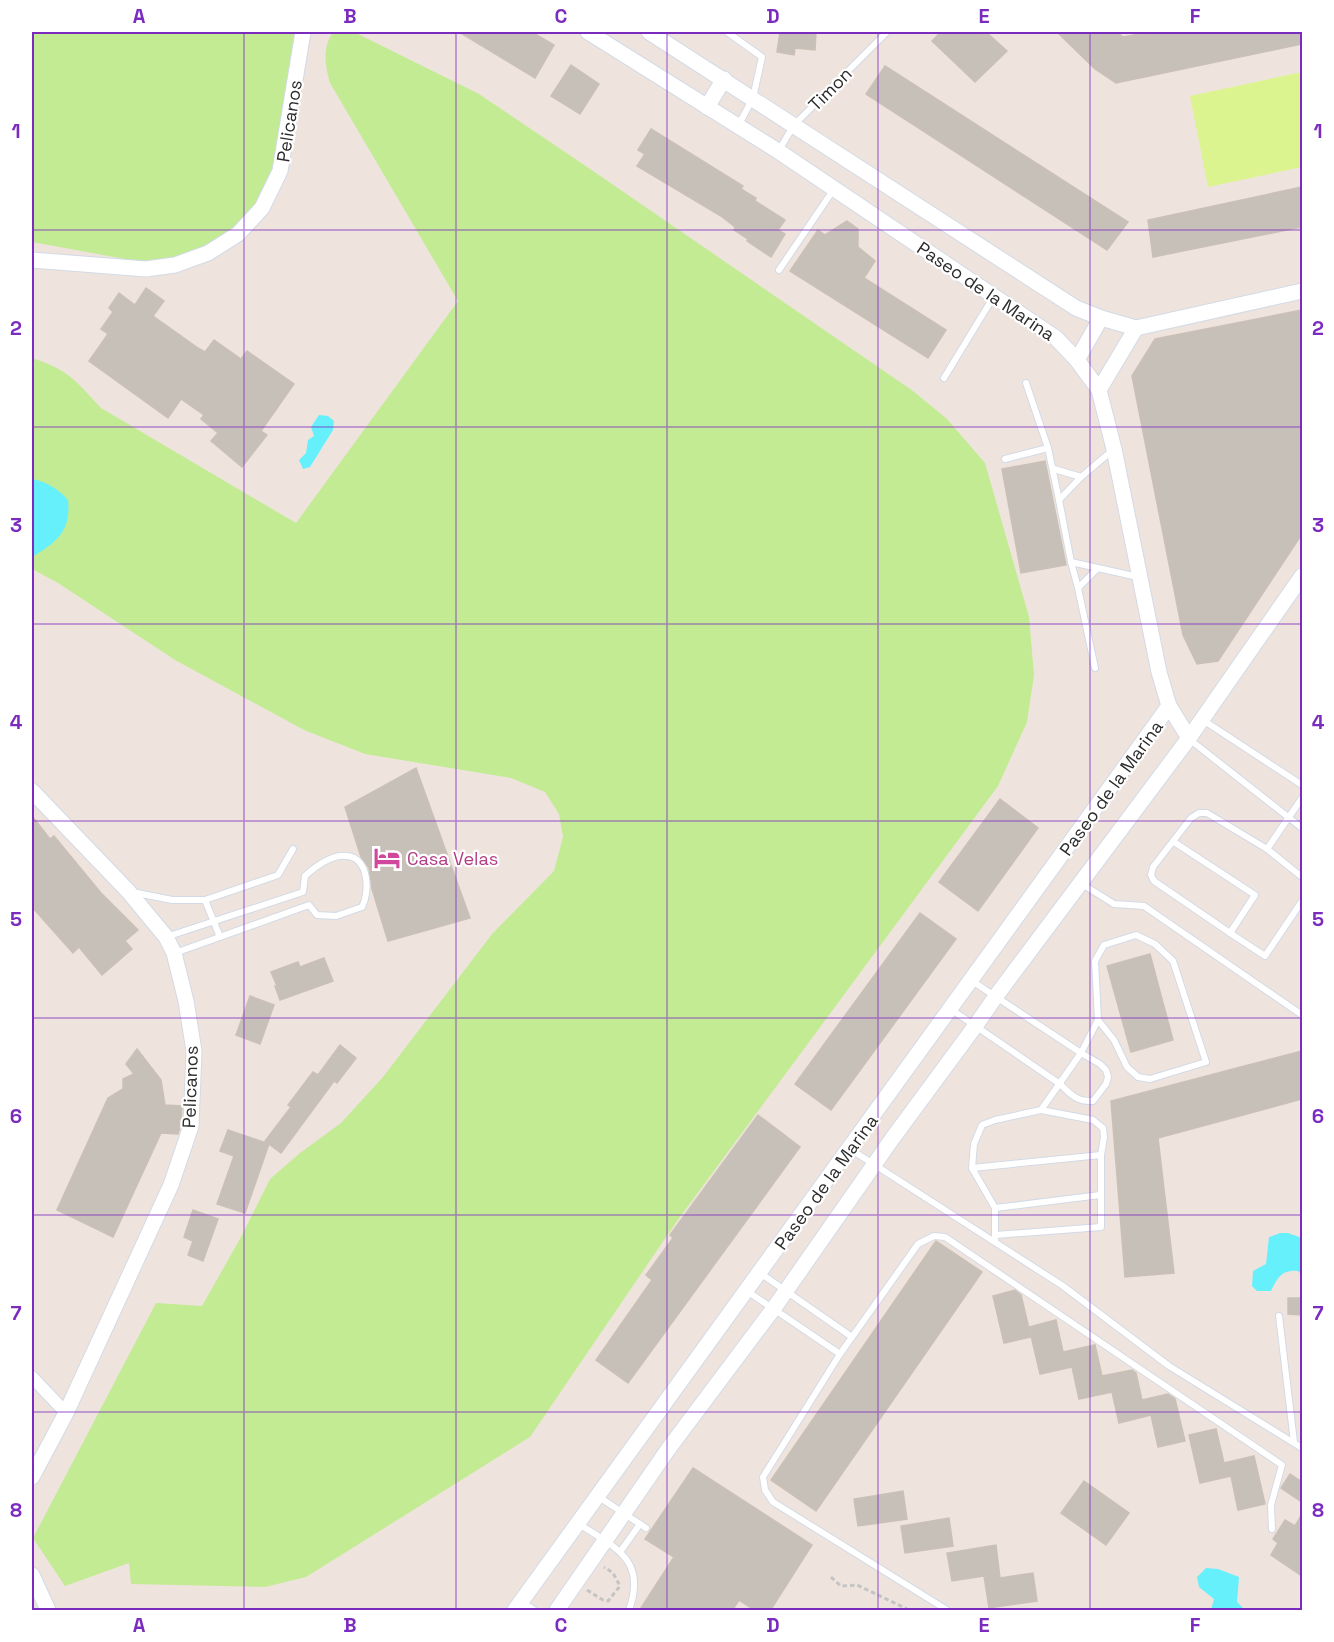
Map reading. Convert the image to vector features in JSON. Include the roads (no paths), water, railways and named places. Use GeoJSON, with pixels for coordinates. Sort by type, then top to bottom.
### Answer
{"type":"FeatureCollection","features":[{"type":"Feature","properties":{"kind":"street","name":"Pelicanos"},"geometry":{"type":"LineString","coordinates":[[32,260],[146,269],[175,266],[208,253],[238,234],[262,208],[280,171],[303,32]]}},
{"type":"Feature","properties":{"kind":"street","name":"Paseo de la Marina"},"geometry":{"type":"LineString","coordinates":[[523,1608],[598,1496],[1169,706],[1159,672],[1114,449],[1099,390],[1077,360],[1056,338],[994,296],[778,152],[588,32]]}},
{"type":"Feature","properties":{"kind":"street","name":"Paseo de la Marina"},"geometry":{"type":"LineString","coordinates":[[649,32],[1076,308],[1101,318],[1137,328],[1302,291]]}},
{"type":"Feature","properties":{"kind":"street"},"geometry":{"type":"LineString","coordinates":[[707,107],[724,79]]}},
{"type":"Feature","properties":{"kind":"street"},"geometry":{"type":"LineString","coordinates":[[1077,360],[1101,318]]}},
{"type":"Feature","properties":{"kind":"street"},"geometry":{"type":"LineString","coordinates":[[1099,390],[1137,328]]}},
{"type":"Feature","properties":{"kind":"street","name":"Paseo de la Marina"},"geometry":{"type":"LineString","coordinates":[[557,1611],[669,1448],[774,1308],[892,1139],[1079,882],[1189,738],[1302,576]]}},
{"type":"Feature","properties":{"kind":"street"},"geometry":{"type":"LineString","coordinates":[[1169,706],[1189,738]]}},
{"type":"Feature","properties":{"kind":"street","name":"Pelicanos"},"geometry":{"type":"LineString","coordinates":[[32,791],[128,891],[166,938],[174,953],[186,1001],[194,1051],[191,1126],[171,1185],[66,1413],[32,1477]]}},
{"type":"Feature","properties":{"kind":"street"},"geometry":{"type":"LineString","coordinates":[[870,1122],[892,1139]]}},
{"type":"Feature","properties":{"kind":"street"},"geometry":{"type":"LineString","coordinates":[[32,1377],[66,1413]]}},
{"type":"Feature","properties":{"kind":"street"},"geometry":{"type":"LineString","coordinates":[[32,1575],[48,1611]]}},
{"type":"Feature","properties":{"kind":"lane"},"geometry":{"type":"LineString","coordinates":[[727,32],[762,57],[753,98],[738,126]]}},
{"type":"Feature","properties":{"kind":"lane","name":"Timon"},"geometry":{"type":"LineString","coordinates":[[778,152],[794,125],[887,32]]}},
{"type":"Feature","properties":{"kind":"lane"},"geometry":{"type":"LineString","coordinates":[[779,270],[834,189]]}},
{"type":"Feature","properties":{"kind":"lane"},"geometry":{"type":"LineString","coordinates":[[944,378],[994,296]]}},
{"type":"Feature","properties":{"kind":"lane"},"geometry":{"type":"LineString","coordinates":[[1026,383],[1054,469],[1071,562],[1095,668]]}},
{"type":"Feature","properties":{"kind":"lane"},"geometry":{"type":"LineString","coordinates":[[1005,459],[1048,448]]}},
{"type":"Feature","properties":{"kind":"lane"},"geometry":{"type":"LineString","coordinates":[[1059,500],[1081,477],[1114,449]]}},
{"type":"Feature","properties":{"kind":"lane"},"geometry":{"type":"LineString","coordinates":[[1054,469],[1081,477]]}},
{"type":"Feature","properties":{"kind":"lane"},"geometry":{"type":"LineString","coordinates":[[1071,562],[1141,578]]}},
{"type":"Feature","properties":{"kind":"lane"},"geometry":{"type":"LineString","coordinates":[[1078,588],[1097,569]]}},
{"type":"Feature","properties":{"kind":"lane"},"geometry":{"type":"LineString","coordinates":[[1203,716],[1302,785]]}},
{"type":"Feature","properties":{"kind":"lane"},"geometry":{"type":"LineString","coordinates":[[1189,738],[1302,828]]}},
{"type":"Feature","properties":{"kind":"lane"},"geometry":{"type":"LineString","coordinates":[[1267,849],[1302,798]]}},
{"type":"Feature","properties":{"kind":"lane"},"geometry":{"type":"LineString","coordinates":[[1302,878],[1267,849],[1207,813],[1199,813],[1191,818],[1153,867],[1151,875],[1154,882],[1265,956],[1302,901]]}},
{"type":"Feature","properties":{"kind":"lane"},"geometry":{"type":"LineString","coordinates":[[1174,842],[1255,895],[1230,933]]}},
{"type":"Feature","properties":{"kind":"lane"},"geometry":{"type":"LineString","coordinates":[[128,891],[172,900],[205,900],[278,875],[293,849]]}},
{"type":"Feature","properties":{"kind":"lane"},"geometry":{"type":"LineString","coordinates":[[346,855],[356,859],[363,869],[368,884],[368,897],[362,907],[336,916],[317,915],[309,905],[303,892],[305,876],[315,867],[329,860],[346,855]]}},
{"type":"Feature","properties":{"kind":"lane"},"geometry":{"type":"LineString","coordinates":[[1079,882],[1114,904],[1144,906],[1302,1015]]}},
{"type":"Feature","properties":{"kind":"lane"},"geometry":{"type":"LineString","coordinates":[[166,938],[303,892]]}},
{"type":"Feature","properties":{"kind":"lane"},"geometry":{"type":"LineString","coordinates":[[205,900],[220,937]]}},
{"type":"Feature","properties":{"kind":"lane"},"geometry":{"type":"LineString","coordinates":[[174,953],[309,905]]}},
{"type":"Feature","properties":{"kind":"lane"},"geometry":{"type":"LineString","coordinates":[[1041,1110],[1081,1053],[1098,1020],[1095,961],[1104,945],[1136,935],[1155,944],[1173,961],[1206,1062],[1150,1079],[1138,1077],[1127,1068],[1114,1040],[1098,1020]]}},
{"type":"Feature","properties":{"kind":"lane"},"geometry":{"type":"LineString","coordinates":[[951,1009],[1060,1084],[1075,1099],[1085,1102],[1094,1101],[1108,1077],[1106,1070],[1100,1064],[972,981]]}},
{"type":"Feature","properties":{"kind":"lane"},"geometry":{"type":"LineString","coordinates":[[1041,1110],[1093,1120],[1103,1128],[1101,1227],[995,1238],[995,1209],[972,1168],[974,1144],[982,1125],[1041,1110]]}},
{"type":"Feature","properties":{"kind":"lane"},"geometry":{"type":"LineString","coordinates":[[850,1149],[995,1238],[1169,1366],[1302,1448]]}},
{"type":"Feature","properties":{"kind":"lane"},"geometry":{"type":"LineString","coordinates":[[972,1168],[1101,1155]]}},
{"type":"Feature","properties":{"kind":"lane"},"geometry":{"type":"LineString","coordinates":[[995,1209],[1100,1195]]}},
{"type":"Feature","properties":{"kind":"lane"},"geometry":{"type":"LineString","coordinates":[[947,1611],[773,1502],[765,1490],[763,1478],[852,1337],[918,1244],[934,1236],[945,1237],[1282,1465],[1271,1505],[1272,1529]]}},
{"type":"Feature","properties":{"kind":"lane"},"geometry":{"type":"LineString","coordinates":[[760,1273],[852,1337]]}},
{"type":"Feature","properties":{"kind":"lane"},"geometry":{"type":"LineString","coordinates":[[747,1291],[840,1354]]}},
{"type":"Feature","properties":{"kind":"lane"},"geometry":{"type":"LineString","coordinates":[[1279,1316],[1294,1443]]}},
{"type":"Feature","properties":{"kind":"lane"},"geometry":{"type":"LineString","coordinates":[[598,1496],[643,1526],[620,1552]]}},
{"type":"Feature","properties":{"kind":"lane"},"geometry":{"type":"LineString","coordinates":[[578,1524],[620,1552],[630,1564],[635,1579],[634,1595],[629,1611]]}},
{"type":"Feature","properties":{"kind":"water"},"geometry":{"type":"Polygon","coordinates":[[[319,415],[328,416],[334,421],[333,430],[310,467],[303,469],[299,460],[306,453],[308,440],[314,436],[311,427],[319,415]]]}},
{"type":"Feature","properties":{"kind":"water"},"geometry":{"type":"Polygon","coordinates":[[[32,479],[47,484],[68,500],[68,511],[65,528],[55,541],[32,557],[32,479]]]}},
{"type":"Feature","properties":{"kind":"water"},"geometry":{"type":"Polygon","coordinates":[[[1280,1233],[1302,1238],[1302,1275],[1298,1271],[1288,1271],[1278,1278],[1271,1291],[1257,1291],[1252,1286],[1253,1271],[1266,1264],[1269,1237],[1280,1233]]]}},
{"type":"Feature","properties":{"kind":"water"},"geometry":{"type":"Polygon","coordinates":[[[1206,1568],[1218,1569],[1239,1577],[1237,1602],[1245,1610],[1211,1610],[1214,1599],[1199,1587],[1197,1577],[1206,1568]]]}},
{"type":"Feature","properties":{"kind":"place","name":"Casa Velas"},"geometry":{"type":"Point","coordinates":[387,858]}}]}
